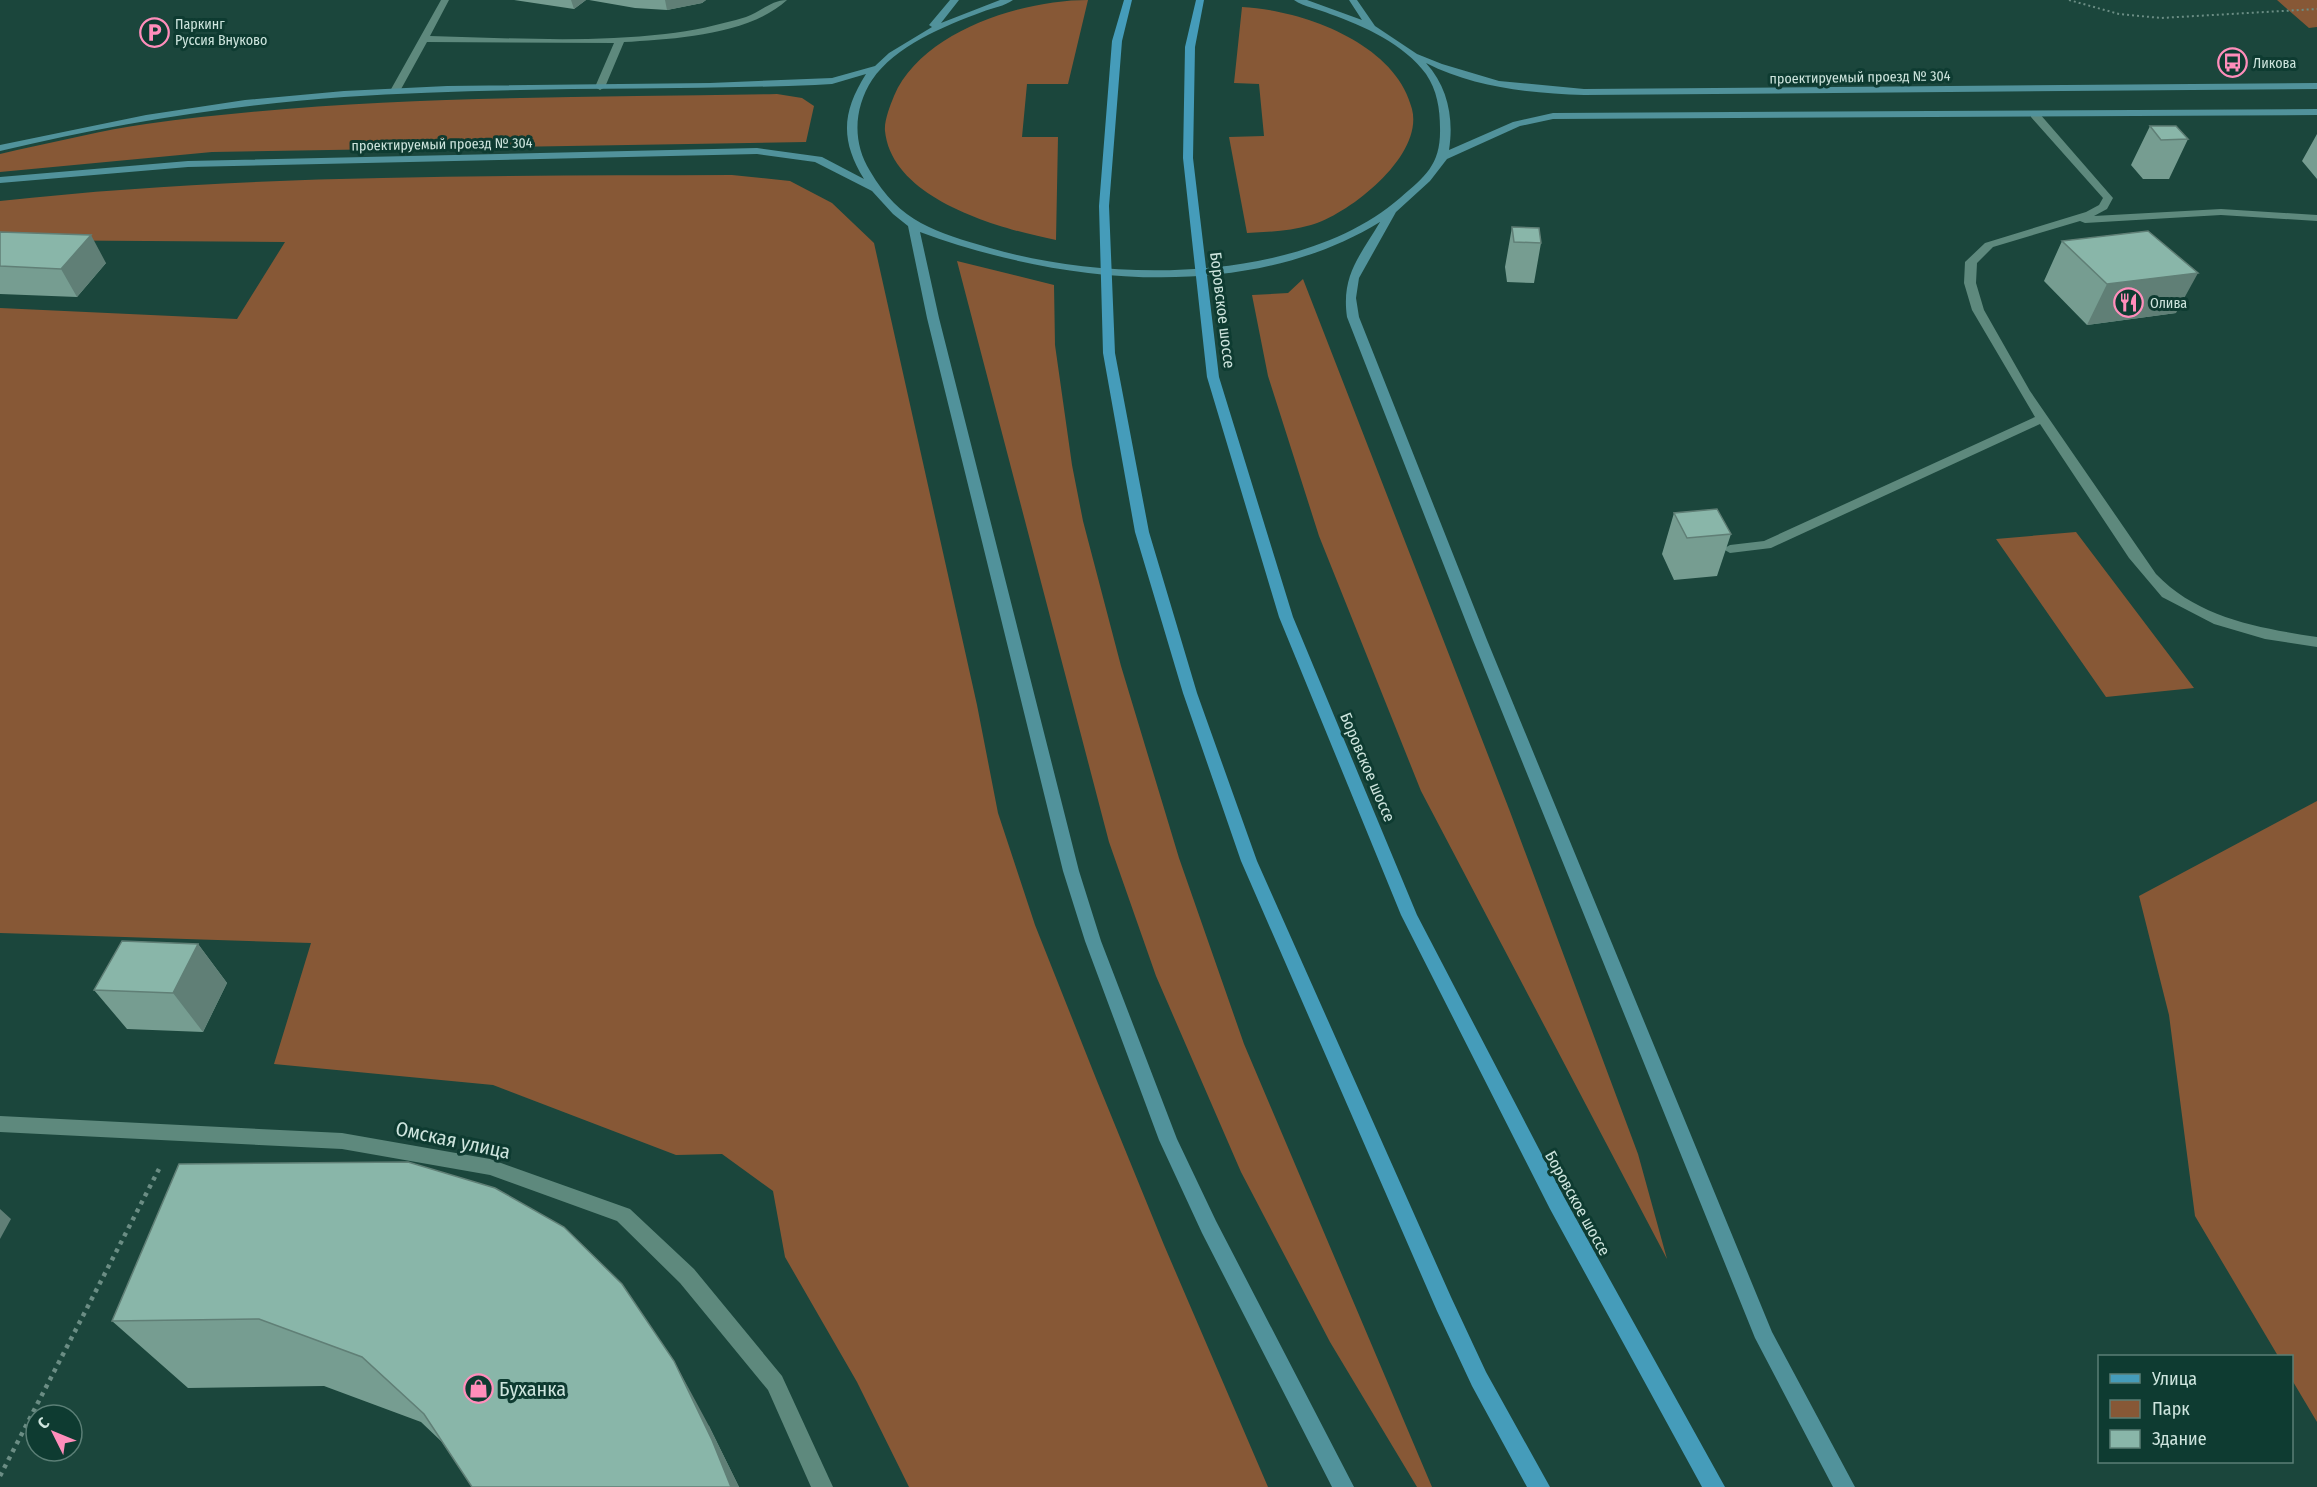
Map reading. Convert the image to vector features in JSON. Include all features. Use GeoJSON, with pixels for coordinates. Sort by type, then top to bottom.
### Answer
{"type":"FeatureCollection","features":[{"type":"Feature","properties":{"kind":"main road"},"geometry":{"type":"LineString","coordinates":[[928,32],[955,0]]}},
{"type":"Feature","properties":{"kind":"main road"},"geometry":{"type":"LineString","coordinates":[[0,148],[163,114],[304,97],[395,91],[832,81],[875,69],[928,32],[967,13],[1009,0]]}},
{"type":"Feature","properties":{"kind":"main road"},"geometry":{"type":"LineString","coordinates":[[1128,0],[1117,41],[1104,206],[1109,353],[1142,532],[1190,693],[1249,861],[1444,1304],[1479,1379],[1539,1487]]}},
{"type":"Feature","properties":{"kind":"main road","name":"Боровское шоссе"},"geometry":{"type":"LineString","coordinates":[[1200,0],[1191,47],[1188,158],[1208,348],[1221,404],[1286,617],[1409,915],[1431,960],[1500,1098],[1714,1487]]}},
{"type":"Feature","properties":{"kind":"main road"},"geometry":{"type":"LineString","coordinates":[[1298,0],[1371,27]]}},
{"type":"Feature","properties":{"kind":"main road"},"geometry":{"type":"LineString","coordinates":[[1353,0],[1371,27]]}},
{"type":"Feature","properties":{"kind":"main road","name":"проектируемый проезд № 304"},"geometry":{"type":"LineString","coordinates":[[1371,27],[1443,69],[1498,86],[1527,90],[1584,93],[2317,86]]}},
{"type":"Feature","properties":{"kind":"main road"},"geometry":{"type":"LineString","coordinates":[[1411,51],[1440,88],[1445,106],[1442,157]]}},
{"type":"Feature","properties":{"kind":"main road"},"geometry":{"type":"LineString","coordinates":[[875,69],[858,97],[850,121],[855,152],[878,190],[913,225],[993,252],[1054,266],[1149,274],[1207,270],[1270,260],[1348,236],[1391,213],[1426,180],[1442,157],[1517,124],[1553,116],[2035,115],[2317,111]]}},
{"type":"Feature","properties":{"kind":"main road","name":"проектируемый проезд № 304"},"geometry":{"type":"LineString","coordinates":[[0,180],[209,163],[757,151],[818,159],[878,190]]}},
{"type":"Feature","properties":{"kind":"main road"},"geometry":{"type":"LineString","coordinates":[[1391,213],[1353,278],[1350,298],[1353,317],[1480,640],[1765,1338],[1844,1487]]}},
{"type":"Feature","properties":{"kind":"main road"},"geometry":{"type":"LineString","coordinates":[[913,225],[933,318],[1071,871],[1093,941],[1168,1140],[1209,1227],[1343,1487]]}},
{"type":"Feature","properties":{"kind":"street"},"geometry":{"type":"LineString","coordinates":[[395,91],[445,0]]}},
{"type":"Feature","properties":{"kind":"street"},"geometry":{"type":"LineString","coordinates":[[423,39],[620,40],[690,35],[726,28],[757,15],[783,0]]}},
{"type":"Feature","properties":{"kind":"street"},"geometry":{"type":"LineString","coordinates":[[600,87],[620,40]]}},
{"type":"Feature","properties":{"kind":"street"},"geometry":{"type":"LineString","coordinates":[[2035,115],[2108,198],[2103,207],[2070,221],[1989,245],[1971,262],[1970,283],[1978,310],[2042,418],[2134,555],[2167,594],[2219,621],[2265,634],[2317,642]]}},
{"type":"Feature","properties":{"kind":"street"},"geometry":{"type":"LineString","coordinates":[[2070,221],[2221,212],[2317,218]]}},
{"type":"Feature","properties":{"kind":"street"},"geometry":{"type":"LineString","coordinates":[[1730,549],[1766,545],[2042,418]]}},
{"type":"Feature","properties":{"kind":"street","name":"Омская улица"},"geometry":{"type":"LineString","coordinates":[[0,1124],[179,1131],[342,1141],[490,1167],[622,1215],[687,1276],[775,1383],[822,1487]]}},
{"type":"Feature","properties":{"kind":"path"},"geometry":{"type":"LineString","coordinates":[[2068,0],[2119,15],[2161,18],[2317,9]]}},
{"type":"Feature","properties":{"kind":"path"},"geometry":{"type":"LineString","coordinates":[[0,1476],[179,1131]]}},
{"type":"Feature","properties":{"kind":"green space"},"geometry":{"type":"Polygon","coordinates":[[[1088,0],[1068,84],[1027,84],[1022,137],[1058,137],[1056,240],[1007,228],[952,207],[928,193],[907,176],[892,155],[885,123],[894,96],[908,73],[927,54],[950,37],[1005,13],[1062,1],[1088,0]]]}},
{"type":"Feature","properties":{"kind":"green space"},"geometry":{"type":"Polygon","coordinates":[[[2277,0],[2317,0],[2317,27],[2309,28],[2277,0]]]}},
{"type":"Feature","properties":{"kind":"green space"},"geometry":{"type":"Polygon","coordinates":[[[1242,7],[1292,15],[1344,34],[1387,66],[1403,86],[1412,109],[1413,127],[1407,145],[1395,163],[1363,196],[1327,219],[1311,225],[1271,232],[1247,233],[1229,137],[1264,136],[1259,84],[1234,83],[1242,7]]]}},
{"type":"Feature","properties":{"kind":"green space"},"geometry":{"type":"Polygon","coordinates":[[[777,94],[802,98],[814,106],[806,142],[212,152],[0,172],[0,154],[130,126],[225,115],[382,103],[777,94]]]}},
{"type":"Feature","properties":{"kind":"green space"},"geometry":{"type":"Polygon","coordinates":[[[732,175],[790,181],[832,203],[874,243],[977,705],[998,813],[1035,925],[1097,1081],[1164,1245],[1268,1487],[909,1487],[857,1382],[785,1257],[773,1191],[722,1154],[676,1155],[493,1085],[274,1064],[311,943],[0,933],[0,308],[237,319],[285,242],[0,240],[0,201],[91,192],[274,181],[365,178],[732,175]]]}},
{"type":"Feature","properties":{"kind":"green space"},"geometry":{"type":"Polygon","coordinates":[[[957,261],[1054,285],[1055,345],[1072,465],[1083,521],[1121,666],[1179,858],[1244,1044],[1432,1487],[1417,1487],[1330,1342],[1241,1172],[1156,976],[1109,842],[957,261]]]}},
{"type":"Feature","properties":{"kind":"green space"},"geometry":{"type":"Polygon","coordinates":[[[1303,279],[1509,809],[1638,1154],[1667,1259],[1421,791],[1319,536],[1268,376],[1252,295],[1288,293],[1303,279]]]}},
{"type":"Feature","properties":{"kind":"green space"},"geometry":{"type":"Polygon","coordinates":[[[2076,532],[2194,688],[2106,697],[1996,539],[2076,532]]]}},
{"type":"Feature","properties":{"kind":"green space"},"geometry":{"type":"Polygon","coordinates":[[[2317,801],[2317,1422],[2293,1382],[2293,1355],[2277,1355],[2195,1216],[2169,1015],[2139,896],[2317,801]]]}},
{"type":"Feature","properties":{"kind":"building"},"geometry":{"type":"Polygon","coordinates":[[[2150,126],[2176,126],[2188,139],[2161,140],[2150,126]]]}},
{"type":"Feature","properties":{"kind":"building"},"geometry":{"type":"Polygon","coordinates":[[[1512,227],[1539,228],[1541,243],[1514,242],[1512,227]]]}},
{"type":"Feature","properties":{"kind":"building"},"geometry":{"type":"Polygon","coordinates":[[[2148,231],[2198,273],[2107,284],[2062,241],[2148,231]]]}},
{"type":"Feature","properties":{"kind":"building"},"geometry":{"type":"Polygon","coordinates":[[[0,232],[91,235],[61,269],[0,266],[0,232]]]}},
{"type":"Feature","properties":{"kind":"building"},"geometry":{"type":"Polygon","coordinates":[[[1717,509],[1731,534],[1687,538],[1674,513],[1717,509]]]}},
{"type":"Feature","properties":{"kind":"building"},"geometry":{"type":"Polygon","coordinates":[[[122,941],[198,944],[173,993],[94,990],[122,941]]]}},
{"type":"Feature","properties":{"kind":"building"},"geometry":{"type":"Polygon","coordinates":[[[408,1162],[495,1188],[564,1227],[622,1284],[674,1361],[712,1440],[731,1487],[472,1487],[424,1414],[362,1357],[259,1319],[112,1321],[179,1164],[408,1162]]]}},
{"type":"Feature","properties":{"kind":"place","name":"Паркинг Руссия Внуково"},"geometry":{"type":"Point","coordinates":[154,32]}},
{"type":"Feature","properties":{"kind":"place","name":"Ликова"},"geometry":{"type":"Point","coordinates":[2232,63]}},
{"type":"Feature","properties":{"kind":"place","name":"Олива"},"geometry":{"type":"Point","coordinates":[2129,303]}},
{"type":"Feature","properties":{"kind":"place","name":"Буханка"},"geometry":{"type":"Point","coordinates":[478,1389]}}]}
